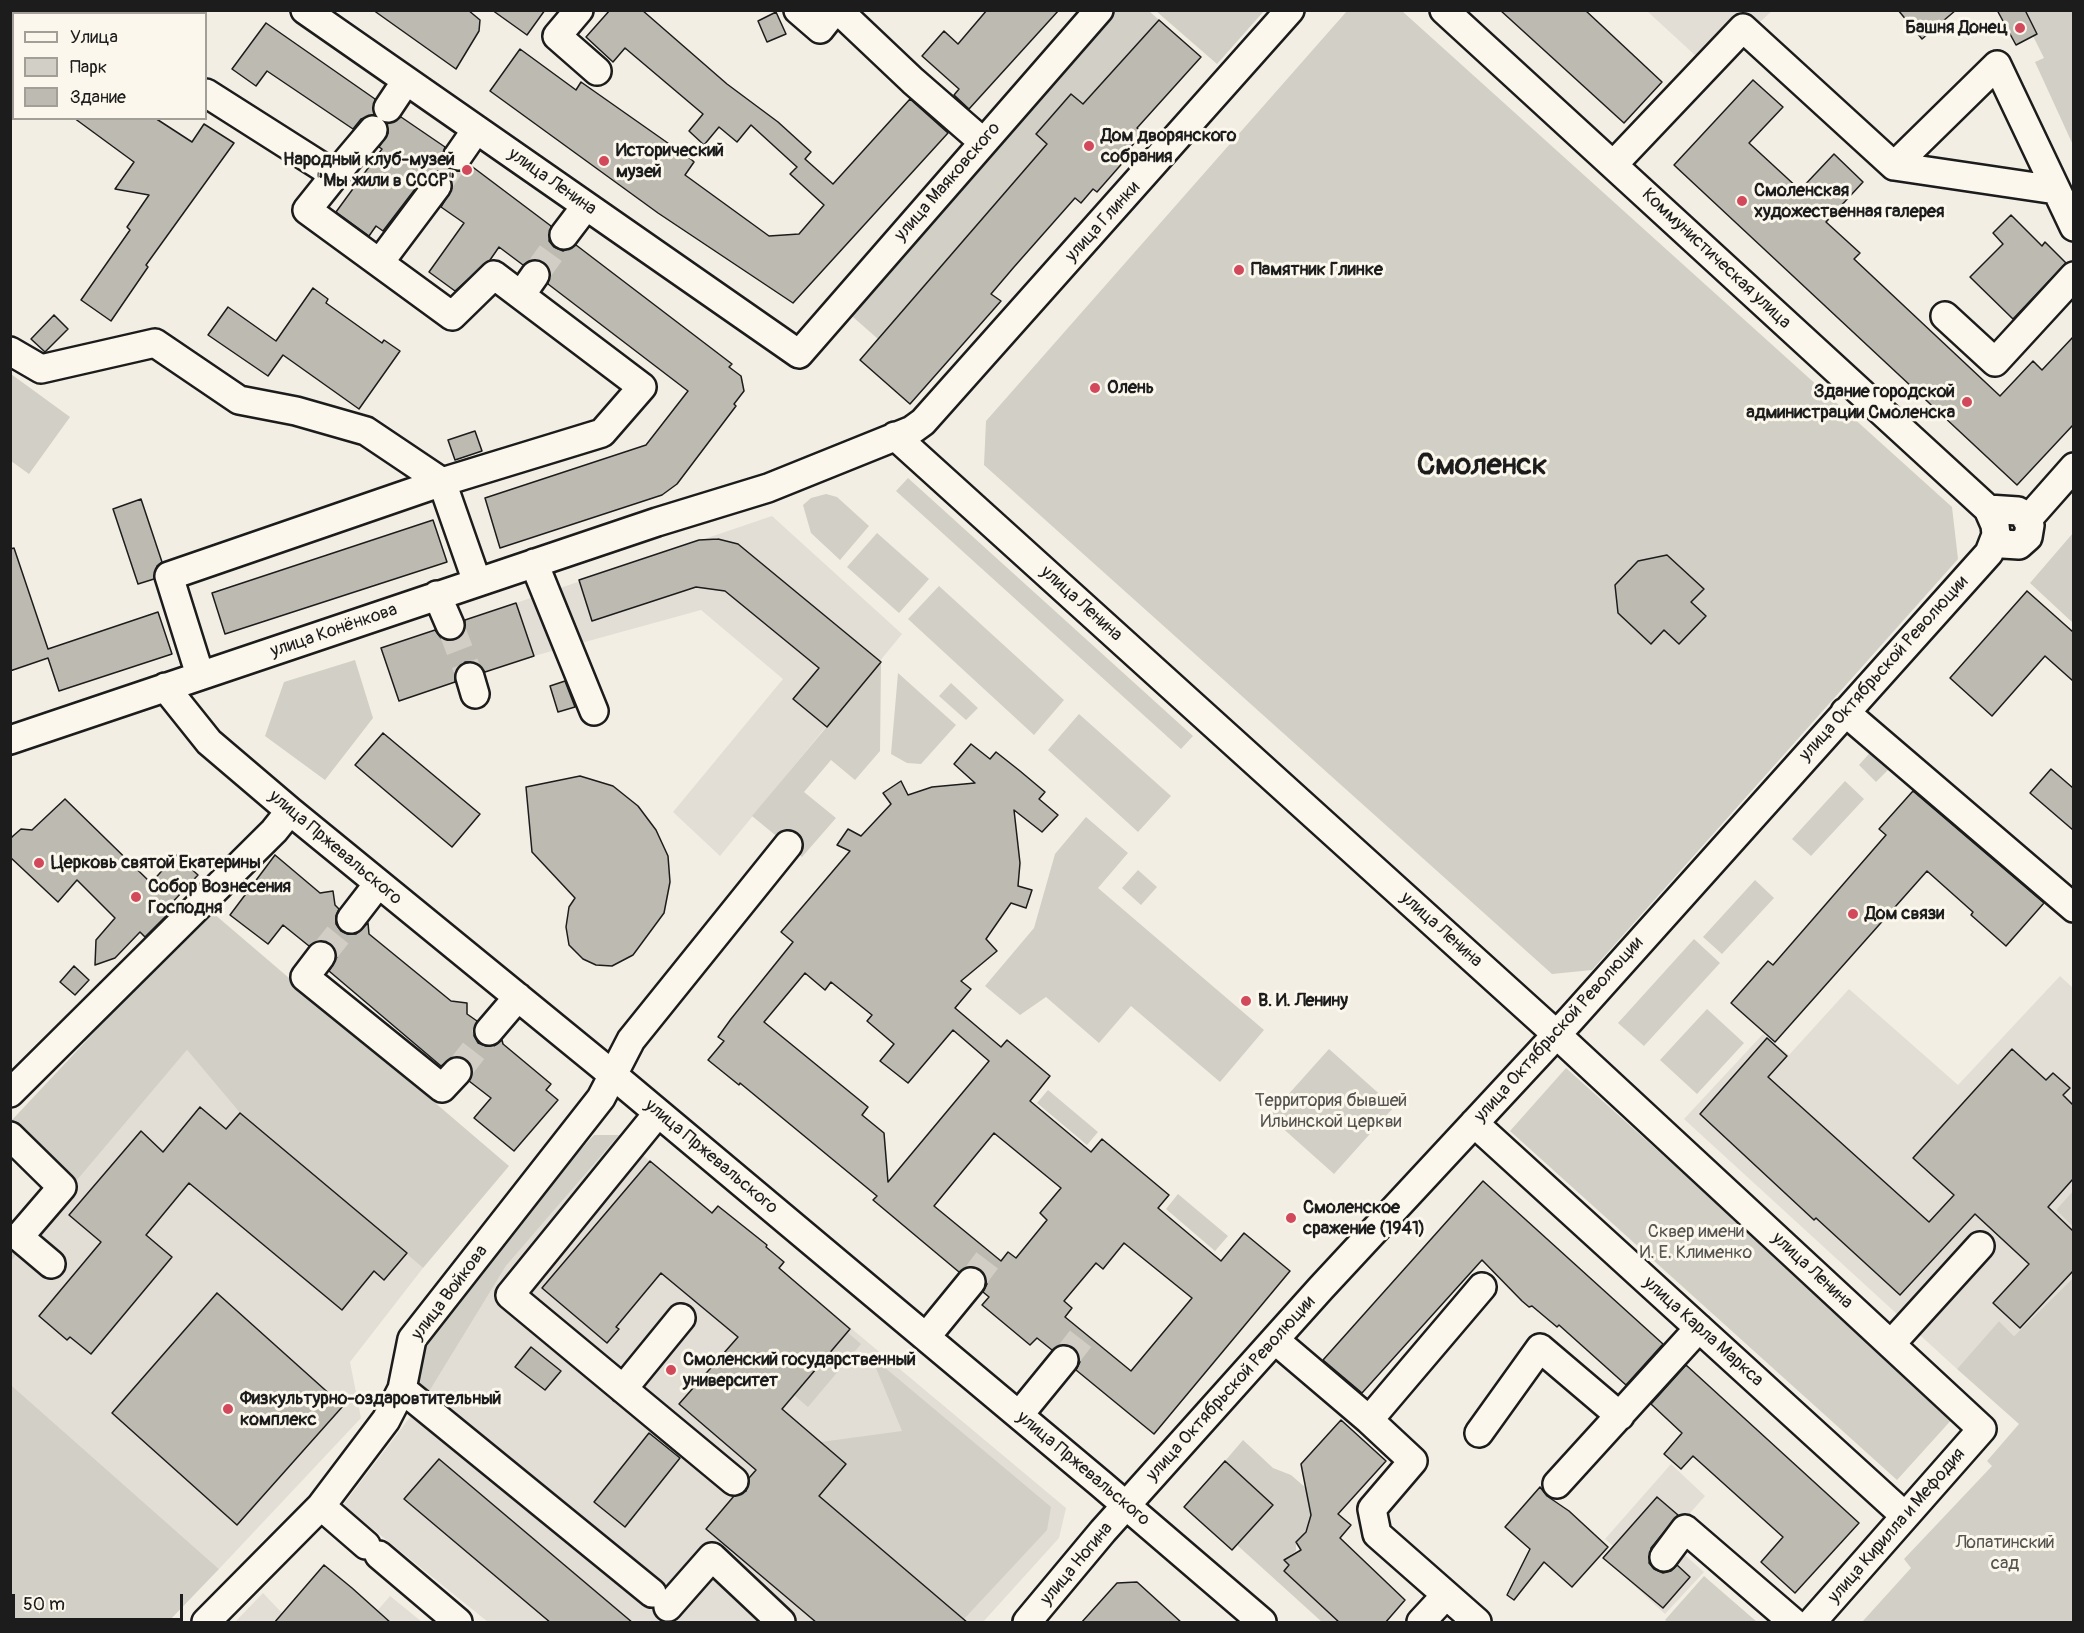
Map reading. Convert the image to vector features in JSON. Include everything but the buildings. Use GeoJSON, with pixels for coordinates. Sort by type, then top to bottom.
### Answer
{"type":"FeatureCollection","features":[{"type":"Feature","properties":{"kind":"street","name":"улица Ленина"},"geometry":{"type":"LineString","coordinates":[[305,10],[799,354]]}},
{"type":"Feature","properties":{"kind":"street"},"geometry":{"type":"LineString","coordinates":[[579,10],[557,36],[597,71]]}},
{"type":"Feature","properties":{"kind":"street"},"geometry":{"type":"LineString","coordinates":[[798,10],[820,29],[837,10],[983,142]]}},
{"type":"Feature","properties":{"kind":"street","name":"улица Маяковского"},"geometry":{"type":"LineString","coordinates":[[799,354],[1099,10]]}},
{"type":"Feature","properties":{"kind":"street","name":"улица Глинки"},"geometry":{"type":"LineString","coordinates":[[904,433],[922,422],[1290,10]]}},
{"type":"Feature","properties":{"kind":"street","name":"Коммунистическая улица"},"geometry":{"type":"LineString","coordinates":[[1444,10],[1988,509]]}},
{"type":"Feature","properties":{"kind":"street"},"geometry":{"type":"LineString","coordinates":[[1613,165],[1743,28],[1894,166],[2056,190]]}},
{"type":"Feature","properties":{"kind":"street"},"geometry":{"type":"LineString","coordinates":[[1894,166],[1997,65],[2073,227]]}},
{"type":"Feature","properties":{"kind":"street"},"geometry":{"type":"LineString","coordinates":[[388,108],[406,81]]}},
{"type":"Feature","properties":{"kind":"street"},"geometry":{"type":"LineString","coordinates":[[207,94],[334,175]]}},
{"type":"Feature","properties":{"kind":"street"},"geometry":{"type":"LineString","coordinates":[[200,675],[168,576],[442,482],[602,433],[642,387],[529,285],[494,275],[452,316],[307,210],[373,130]]}},
{"type":"Feature","properties":{"kind":"street"},"geometry":{"type":"LineString","coordinates":[[458,156],[476,130]]}},
{"type":"Feature","properties":{"kind":"street"},"geometry":{"type":"LineString","coordinates":[[380,262],[437,186]]}},
{"type":"Feature","properties":{"kind":"street"},"geometry":{"type":"LineString","coordinates":[[564,235],[586,206]]}},
{"type":"Feature","properties":{"kind":"street"},"geometry":{"type":"LineString","coordinates":[[1945,316],[1995,362],[2073,276]]}},
{"type":"Feature","properties":{"kind":"street"},"geometry":{"type":"LineString","coordinates":[[10,351],[41,369],[155,343],[239,400],[296,411],[366,431],[442,482],[477,582]]}},
{"type":"Feature","properties":{"kind":"street","name":"улица Ленина"},"geometry":{"type":"LineString","coordinates":[[904,433],[1982,1429]]}},
{"type":"Feature","properties":{"kind":"street","name":"улица Конёнкова"},"geometry":{"type":"LineString","coordinates":[[10,740],[437,595],[768,488],[904,433]]}},
{"type":"Feature","properties":{"kind":"street"},"geometry":{"type":"LineString","coordinates":[[1998,545],[1995,525],[1988,509],[2018,512],[2028,519],[2073,467]]}},
{"type":"Feature","properties":{"kind":"street","name":"улица Октябрьской Революции"},"geometry":{"type":"LineString","coordinates":[[1126,1505],[1998,545],[2019,545],[2028,537],[2030,525],[2028,519]]}},
{"type":"Feature","properties":{"kind":"street"},"geometry":{"type":"LineString","coordinates":[[534,563],[594,711]]}},
{"type":"Feature","properties":{"kind":"street"},"geometry":{"type":"LineString","coordinates":[[437,595],[450,625]]}},
{"type":"Feature","properties":{"kind":"street","name":"улица Пржевальского"},"geometry":{"type":"LineString","coordinates":[[165,687],[209,742],[378,884],[613,1075],[1126,1505],[1262,1623]]}},
{"type":"Feature","properties":{"kind":"street"},"geometry":{"type":"LineString","coordinates":[[1845,712],[2073,908]]}},
{"type":"Feature","properties":{"kind":"street"},"geometry":{"type":"LineString","coordinates":[[10,1093],[266,840],[290,811]]}},
{"type":"Feature","properties":{"kind":"street","name":"улица Войкова"},"geometry":{"type":"LineString","coordinates":[[206,1623],[321,1506],[386,1420],[402,1389],[412,1339],[601,1098],[631,1040],[788,845]]}},
{"type":"Feature","properties":{"kind":"street"},"geometry":{"type":"LineString","coordinates":[[351,919],[378,884]]}},
{"type":"Feature","properties":{"kind":"street"},"geometry":{"type":"LineString","coordinates":[[321,956],[305,977],[442,1088],[458,1072]]}},
{"type":"Feature","properties":{"kind":"street"},"geometry":{"type":"LineString","coordinates":[[489,1031],[518,997]]}},
{"type":"Feature","properties":{"kind":"street"},"geometry":{"type":"LineString","coordinates":[[658,1113],[510,1295],[734,1481]]}},
{"type":"Feature","properties":{"kind":"street","name":"улица Карла Маркса"},"geometry":{"type":"LineString","coordinates":[[1466,1132],[1699,1328],[1905,1516]]}},
{"type":"Feature","properties":{"kind":"street"},"geometry":{"type":"LineString","coordinates":[[10,1136],[62,1187],[19,1237],[51,1264]]}},
{"type":"Feature","properties":{"kind":"street"},"geometry":{"type":"LineString","coordinates":[[1891,1344],[1980,1246]]}},
{"type":"Feature","properties":{"kind":"street"},"geometry":{"type":"LineString","coordinates":[[926,1337],[971,1282]]}},
{"type":"Feature","properties":{"kind":"street"},"geometry":{"type":"LineString","coordinates":[[1369,1420],[1482,1287]]}},
{"type":"Feature","properties":{"kind":"street"},"geometry":{"type":"LineString","coordinates":[[623,1389],[681,1318]]}},
{"type":"Feature","properties":{"kind":"street"},"geometry":{"type":"LineString","coordinates":[[1557,1484],[1699,1328]]}},
{"type":"Feature","properties":{"kind":"street"},"geometry":{"type":"LineString","coordinates":[[1275,1340],[1369,1420],[1413,1461],[1372,1509],[1377,1534],[1477,1623]]}},
{"type":"Feature","properties":{"kind":"street"},"geometry":{"type":"LineString","coordinates":[[1479,1433],[1540,1348],[1620,1416]]}},
{"type":"Feature","properties":{"kind":"street"},"geometry":{"type":"LineString","coordinates":[[1019,1415],[1064,1360]]}},
{"type":"Feature","properties":{"kind":"street"},"geometry":{"type":"LineString","coordinates":[[402,1389],[667,1606],[712,1557],[781,1623]]}},
{"type":"Feature","properties":{"kind":"street","name":"улица Кирилла и Мефодия"},"geometry":{"type":"LineString","coordinates":[[1812,1623],[1982,1429]]}},
{"type":"Feature","properties":{"kind":"street","name":"улица Ногина"},"geometry":{"type":"LineString","coordinates":[[1027,1623],[1126,1505]]}},
{"type":"Feature","properties":{"kind":"street"},"geometry":{"type":"LineString","coordinates":[[321,1506],[458,1623]]}},
{"type":"Feature","properties":{"kind":"street"},"geometry":{"type":"LineString","coordinates":[[1664,1557],[1685,1529],[1793,1623]]}},
{"type":"Feature","properties":{"kind":"street"},"geometry":{"type":"LineString","coordinates":[[1421,1623],[1446,1595]]}},
{"type":"Feature","properties":{"kind":"shaded area"},"geometry":{"type":"Polygon","coordinates":[[[1647,11],[1772,11],[1751,30],[1697,57],[1647,11]]]}},
{"type":"Feature","properties":{"kind":"shaded area"},"geometry":{"type":"Polygon","coordinates":[[[772,516],[902,634],[720,856],[673,812],[783,679],[701,610],[534,656],[516,603],[772,516]]]}},
{"type":"Feature","properties":{"kind":"shaded area"},"geometry":{"type":"Polygon","coordinates":[[[2060,976],[2073,988],[2074,1191],[2056,1210],[2073,1227],[2073,1278],[2014,1336],[1999,1321],[1957,1369],[1684,1119],[1763,1034],[1789,1055],[1849,989],[1958,1085],[2060,976]]]}},
{"type":"Feature","properties":{"kind":"shaded area"},"geometry":{"type":"Polygon","coordinates":[[[187,1050],[240,1113],[423,1268],[350,1362],[361,1418],[219,1569],[11,1385],[11,1262],[24,1243],[187,1050]]]}},
{"type":"Feature","properties":{"kind":"shaded area","name":"Смоленский государственный университет"},"geometry":{"type":"Polygon","coordinates":[[[619,1135],[711,1213],[718,1206],[767,1245],[779,1268],[1066,1508],[1059,1538],[983,1622],[488,1622],[343,1505],[427,1395],[506,1266],[619,1135]]]}},
{"type":"Feature","properties":{"kind":"shaded area"},"geometry":{"type":"Polygon","coordinates":[[[1671,1464],[1705,1496],[1651,1558],[1679,1550],[1704,1572],[1665,1614],[1603,1557],[1613,1546],[1605,1539],[1671,1464]]]}},
{"type":"Feature","properties":{"kind":"shaded area"},"geometry":{"type":"Polygon","coordinates":[[[324,1565],[377,1611],[390,1596],[422,1622],[235,1622],[263,1593],[282,1613],[324,1565]]]}},
{"type":"Feature","properties":{"kind":"green space"},"geometry":{"type":"Polygon","coordinates":[[[1110,11],[1149,11],[1159,20],[1083,105],[1071,94],[1036,133],[1048,144],[878,339],[845,310],[1110,11]]]}},
{"type":"Feature","properties":{"kind":"green space"},"geometry":{"type":"Polygon","coordinates":[[[1156,11],[1264,11],[1217,64],[1156,11]]]}},
{"type":"Feature","properties":{"kind":"green space"},"geometry":{"type":"Polygon","coordinates":[[[1347,11],[1402,11],[1952,507],[1958,559],[1592,970],[1552,974],[984,465],[986,421],[1347,11]]]}},
{"type":"Feature","properties":{"kind":"green space"},"geometry":{"type":"Polygon","coordinates":[[[2026,11],[2073,11],[2073,145],[2035,62],[2044,58],[2033,36],[2037,34],[2026,11]]]}},
{"type":"Feature","properties":{"kind":"green space"},"geometry":{"type":"Polygon","coordinates":[[[11,374],[70,417],[29,474],[11,461],[11,374]]]}},
{"type":"Feature","properties":{"kind":"green space"},"geometry":{"type":"Polygon","coordinates":[[[908,478],[1193,736],[1181,749],[896,491],[908,478]]]}},
{"type":"Feature","properties":{"kind":"green space"},"geometry":{"type":"Polygon","coordinates":[[[826,494],[837,497],[869,526],[840,560],[811,533],[803,505],[811,498],[826,494]]]}},
{"type":"Feature","properties":{"kind":"green space"},"geometry":{"type":"Polygon","coordinates":[[[877,533],[929,579],[899,613],[847,567],[877,533]]]}},
{"type":"Feature","properties":{"kind":"green space"},"geometry":{"type":"Polygon","coordinates":[[[2073,533],[2073,623],[2030,583],[2073,533]]]}},
{"type":"Feature","properties":{"kind":"green space"},"geometry":{"type":"Polygon","coordinates":[[[939,586],[1064,700],[1034,735],[908,619],[939,586]]]}},
{"type":"Feature","properties":{"kind":"green space"},"geometry":{"type":"Polygon","coordinates":[[[355,660],[373,718],[325,780],[265,736],[284,682],[355,660]]]}},
{"type":"Feature","properties":{"kind":"green space"},"geometry":{"type":"Polygon","coordinates":[[[881,662],[880,751],[855,780],[831,760],[804,792],[836,818],[802,857],[752,816],[881,662]]]}},
{"type":"Feature","properties":{"kind":"green space"},"geometry":{"type":"Polygon","coordinates":[[[898,673],[956,725],[921,764],[907,763],[891,754],[898,673]]]}},
{"type":"Feature","properties":{"kind":"green space"},"geometry":{"type":"Polygon","coordinates":[[[951,683],[978,708],[966,720],[939,696],[951,683]]]}},
{"type":"Feature","properties":{"kind":"green space"},"geometry":{"type":"Polygon","coordinates":[[[1079,714],[1171,796],[1138,832],[1048,750],[1079,714]]]}},
{"type":"Feature","properties":{"kind":"green space"},"geometry":{"type":"Polygon","coordinates":[[[1875,747],[1894,764],[1876,782],[1859,765],[1875,747]]]}},
{"type":"Feature","properties":{"kind":"green space"},"geometry":{"type":"Polygon","coordinates":[[[1845,781],[1864,799],[1811,856],[1792,839],[1845,781]]]}},
{"type":"Feature","properties":{"kind":"green space"},"geometry":{"type":"Polygon","coordinates":[[[1086,817],[1128,853],[1098,888],[1264,1030],[1220,1082],[1131,1006],[1099,1043],[1046,997],[1020,1015],[985,986],[1034,928],[1055,854],[1086,817]]]}},
{"type":"Feature","properties":{"kind":"green space"},"geometry":{"type":"Polygon","coordinates":[[[1138,870],[1157,887],[1141,905],[1122,888],[1138,870]]]}},
{"type":"Feature","properties":{"kind":"green space"},"geometry":{"type":"Polygon","coordinates":[[[1755,880],[1774,898],[1722,954],[1703,937],[1755,880]]]}},
{"type":"Feature","properties":{"kind":"green space"},"geometry":{"type":"Polygon","coordinates":[[[213,913],[509,1166],[423,1268],[240,1113],[187,1050],[24,1243],[11,1262],[11,1235],[49,1191],[11,1146],[11,1121],[164,958],[213,913]]]}},
{"type":"Feature","properties":{"kind":"green space"},"geometry":{"type":"Polygon","coordinates":[[[1694,939],[1720,963],[1644,1046],[1618,1023],[1694,939]]]}},
{"type":"Feature","properties":{"kind":"green space"},"geometry":{"type":"Polygon","coordinates":[[[1707,1009],[1744,1043],[1697,1094],[1660,1060],[1707,1009]]]}},
{"type":"Feature","properties":{"kind":"green space","name":"Территория бывшей Ильинской церкви"},"geometry":{"type":"Polygon","coordinates":[[[1329,1049],[1394,1107],[1334,1174],[1269,1116],[1329,1049]]]}},
{"type":"Feature","properties":{"kind":"green space","name":"Сквер имени И. Е. Клименко"},"geometry":{"type":"Polygon","coordinates":[[[1566,1068],[1954,1417],[1897,1480],[1510,1131],[1566,1068]]]}},
{"type":"Feature","properties":{"kind":"green space"},"geometry":{"type":"Polygon","coordinates":[[[1048,1090],[1098,1132],[1087,1145],[1037,1103],[1048,1090]]]}},
{"type":"Feature","properties":{"kind":"green space"},"geometry":{"type":"Polygon","coordinates":[[[594,1135],[619,1135],[506,1266],[427,1395],[410,1386],[425,1336],[509,1229],[594,1135]]]}},
{"type":"Feature","properties":{"kind":"green space"},"geometry":{"type":"Polygon","coordinates":[[[2073,1191],[2073,1227],[2056,1210],[2073,1191]]]}},
{"type":"Feature","properties":{"kind":"green space"},"geometry":{"type":"Polygon","coordinates":[[[1178,1194],[1228,1236],[1215,1251],[1166,1209],[1178,1194]]]}},
{"type":"Feature","properties":{"kind":"green space","name":"Лопатинский сад"},"geometry":{"type":"Polygon","coordinates":[[[2073,1278],[2073,1622],[1862,1622],[1911,1568],[1904,1559],[1992,1466],[1987,1461],[2019,1424],[1957,1369],[1999,1321],[2014,1336],[2073,1278]]]}},
{"type":"Feature","properties":{"kind":"green space"},"geometry":{"type":"Polygon","coordinates":[[[847,1332],[861,1344],[808,1407],[794,1395],[847,1332]]]}},
{"type":"Feature","properties":{"kind":"green space"},"geometry":{"type":"Polygon","coordinates":[[[871,1356],[1051,1507],[1047,1530],[964,1619],[819,1496],[846,1464],[821,1442],[902,1431],[871,1356]]]}},
{"type":"Feature","properties":{"kind":"green space"},"geometry":{"type":"Polygon","coordinates":[[[11,1385],[219,1569],[168,1622],[11,1622],[11,1385]]]}},
{"type":"Feature","properties":{"kind":"green space"},"geometry":{"type":"Polygon","coordinates":[[[1243,1440],[1273,1468],[1291,1475],[1306,1488],[1311,1515],[1310,1522],[1301,1538],[1296,1542],[1296,1551],[1284,1560],[1289,1565],[1284,1571],[1340,1622],[1322,1622],[1237,1545],[1273,1505],[1225,1461],[1243,1440]]]}},
{"type":"Feature","properties":{"kind":"green space"},"geometry":{"type":"Polygon","coordinates":[[[1704,1576],[1757,1622],[1668,1622],[1665,1620],[1704,1576]]]}},
{"type":"Feature","properties":{"kind":"tunnel"},"geometry":{"type":"LineString","coordinates":[[437,186],[458,156]]}},
{"type":"Feature","properties":{"kind":"tunnel"},"geometry":{"type":"LineString","coordinates":[[535,275],[564,235]]}},
{"type":"Feature","properties":{"kind":"tunnel"},"geometry":{"type":"LineString","coordinates":[[450,625],[470,677]]}},
{"type":"Feature","properties":{"kind":"tunnel"},"geometry":{"type":"LineString","coordinates":[[321,956],[351,919]]}},
{"type":"Feature","properties":{"kind":"tunnel"},"geometry":{"type":"LineString","coordinates":[[457,1072],[489,1031]]}},
{"type":"Feature","properties":{"kind":"tunnel"},"geometry":{"type":"LineString","coordinates":[[971,1282],[992,1254]]}},
{"type":"Feature","properties":{"kind":"tunnel"},"geometry":{"type":"LineString","coordinates":[[1064,1360],[1085,1333]]}},
{"type":"Feature","properties":{"kind":"place","name":"Башня Донец"},"geometry":{"type":"Point","coordinates":[2020,28]}},
{"type":"Feature","properties":{"kind":"place","name":"Дом дворянского собрания"},"geometry":{"type":"Point","coordinates":[1089,146]}},
{"type":"Feature","properties":{"kind":"place","name":"Исторический музей"},"geometry":{"type":"Point","coordinates":[604,161]}},
{"type":"Feature","properties":{"kind":"place","name":"Народный клуб-музей \"Мы жили в СССР\""},"geometry":{"type":"Point","coordinates":[467,170]}},
{"type":"Feature","properties":{"kind":"place","name":"Смоленская художественная галерея"},"geometry":{"type":"Point","coordinates":[1742,201]}},
{"type":"Feature","properties":{"kind":"place","name":"Памятник Глинке"},"geometry":{"type":"Point","coordinates":[1239,270]}},
{"type":"Feature","properties":{"kind":"place","name":"Олень"},"geometry":{"type":"Point","coordinates":[1095,388]}},
{"type":"Feature","properties":{"kind":"place","name":"Здание городской администрации Смоленска"},"geometry":{"type":"Point","coordinates":[1967,402]}},
{"type":"Feature","properties":{"kind":"place","name":"Церковь святой Екатерины"},"geometry":{"type":"Point","coordinates":[39,863]}},
{"type":"Feature","properties":{"kind":"place","name":"Собор Вознесения Господня"},"geometry":{"type":"Point","coordinates":[136,897]}},
{"type":"Feature","properties":{"kind":"place","name":"Дом связи"},"geometry":{"type":"Point","coordinates":[1853,914]}},
{"type":"Feature","properties":{"kind":"place","name":"В. И. Ленину"},"geometry":{"type":"Point","coordinates":[1246,1001]}},
{"type":"Feature","properties":{"kind":"place","name":"Смоленское сражение (1941)"},"geometry":{"type":"Point","coordinates":[1291,1218]}},
{"type":"Feature","properties":{"kind":"place","name":"Смоленский государственный университет"},"geometry":{"type":"Point","coordinates":[671,1370]}},
{"type":"Feature","properties":{"kind":"place","name":"Физкультурно-оздаровтительный комплекс"},"geometry":{"type":"Point","coordinates":[228,1409]}},
{"type":"Feature","properties":{"kind":"district","name":"Смоленск"},"geometry":{"type":"Point","coordinates":[1482,466]}}]}
